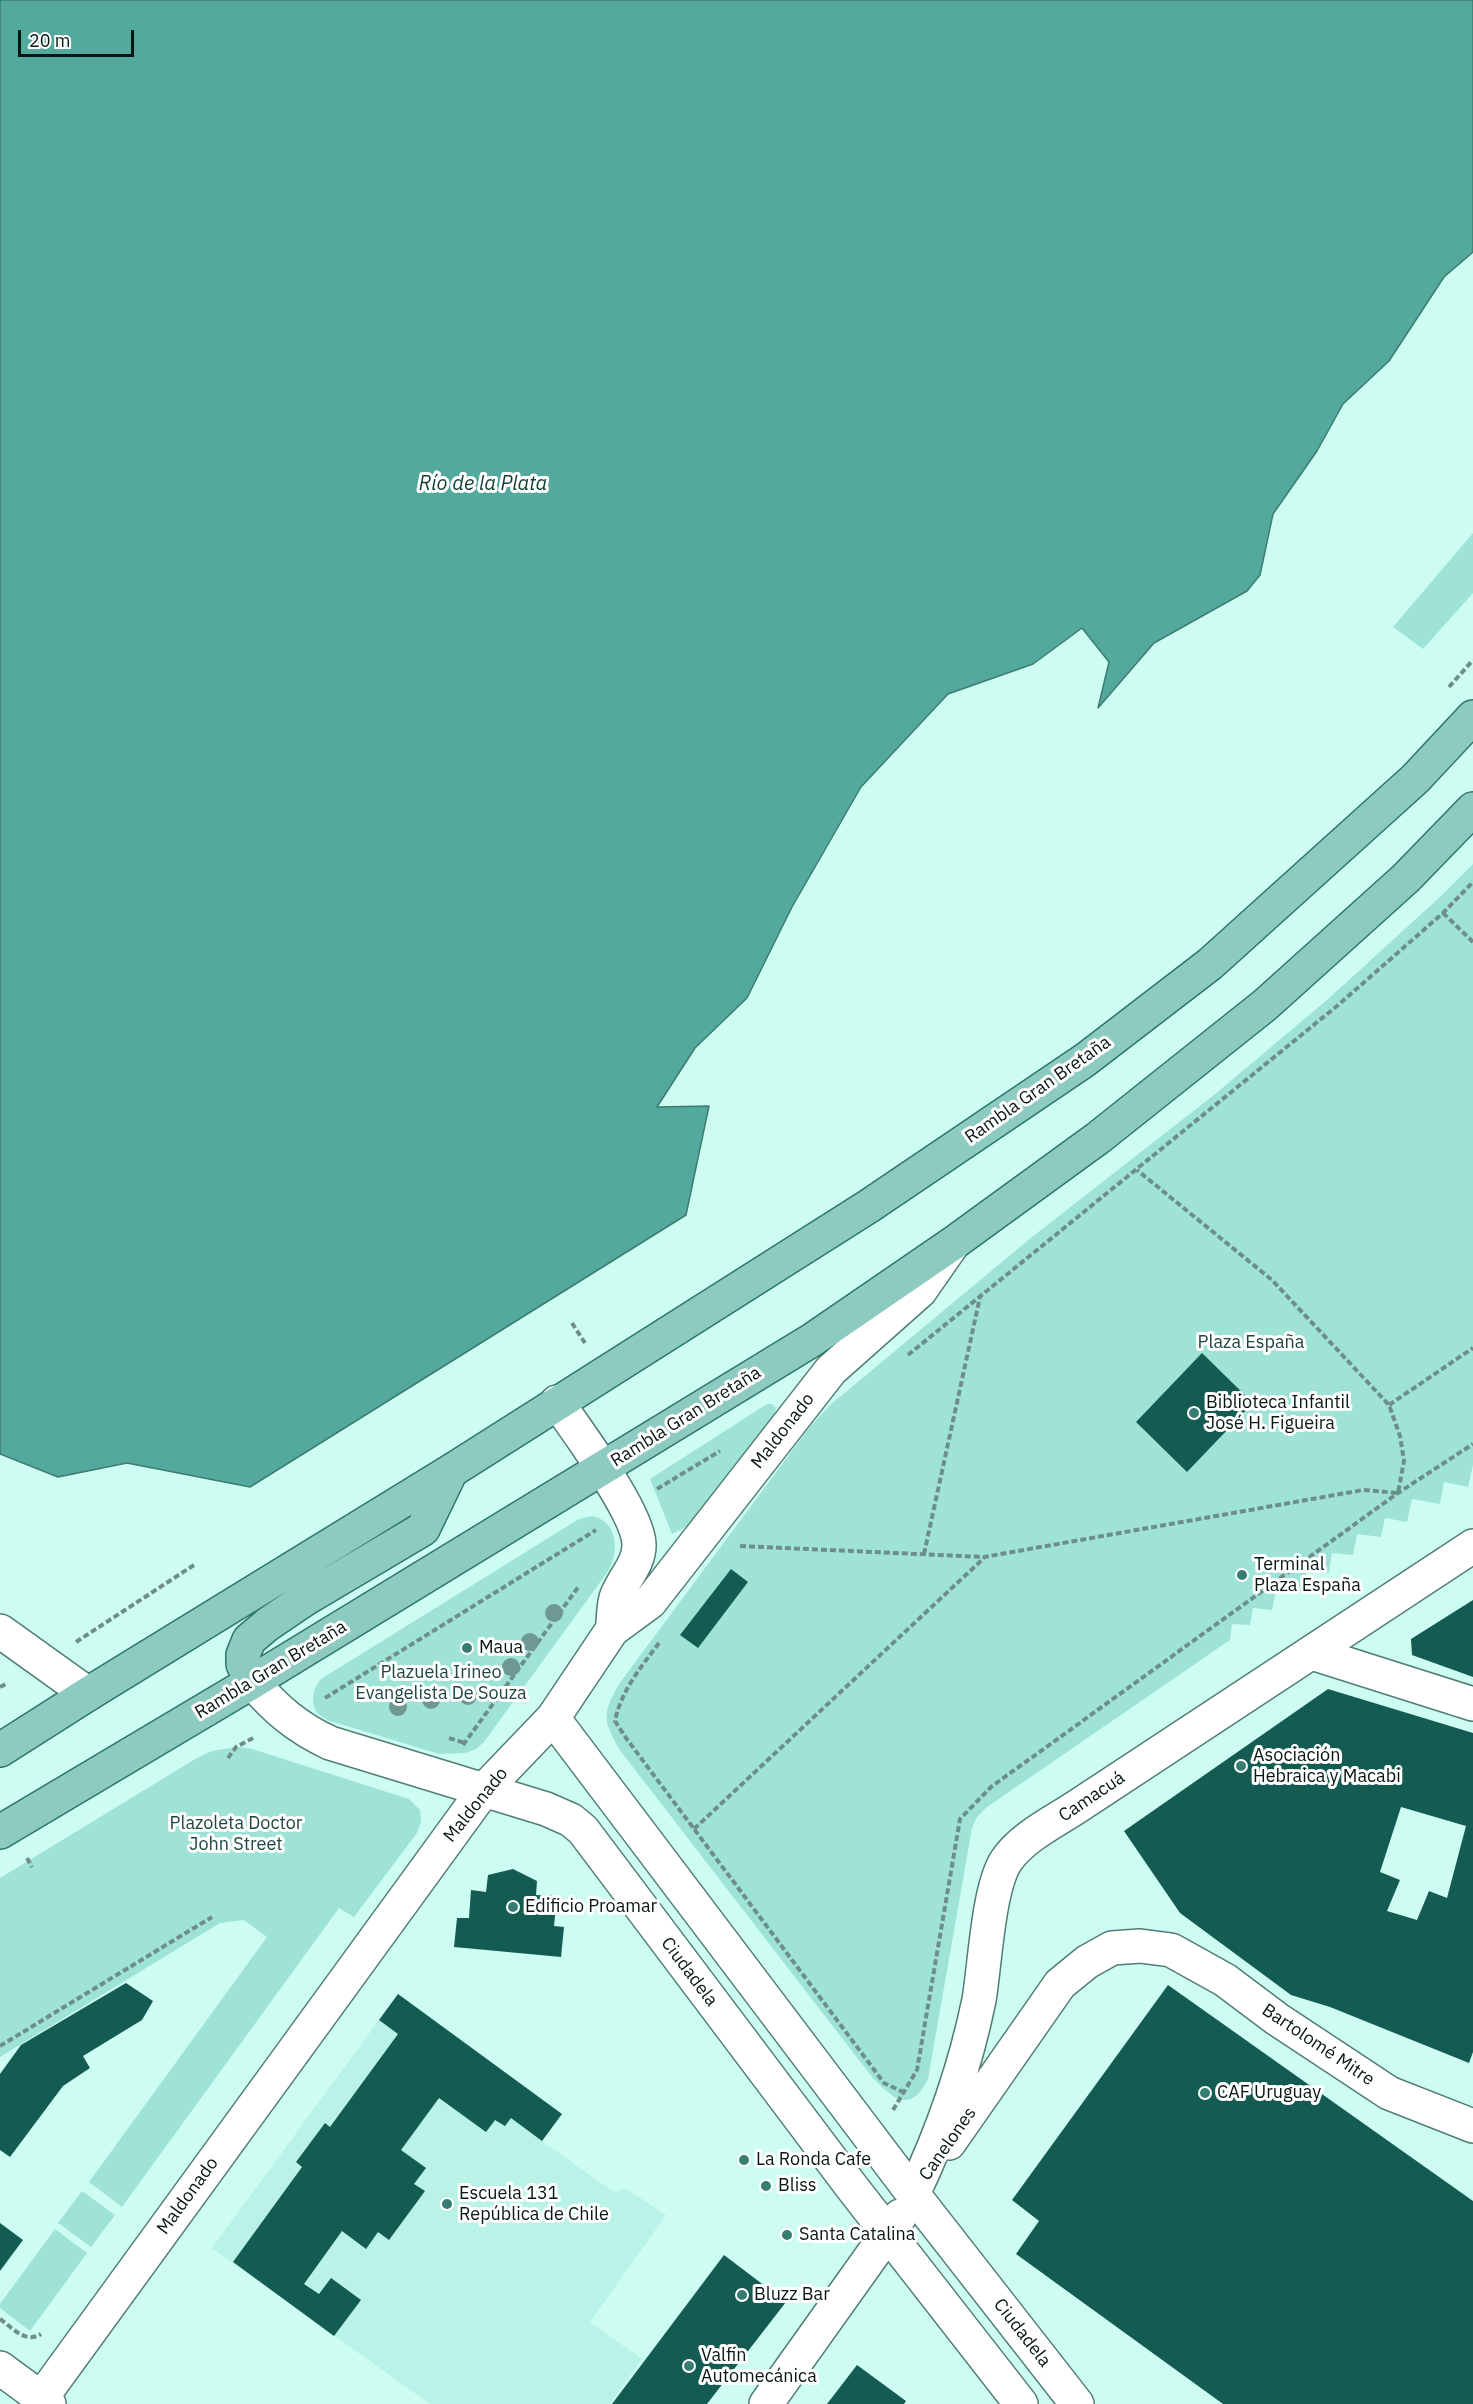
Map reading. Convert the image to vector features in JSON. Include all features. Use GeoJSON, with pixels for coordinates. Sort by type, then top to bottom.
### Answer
{"type":"FeatureCollection","features":[{"type":"Feature","properties":{"kind":"main road","name":"Rambla Gran Bretaña"},"geometry":{"type":"LineString","coordinates":[[0,1750],[451,1471],[869,1206],[1085,1060],[1210,964],[1415,779],[1473,717]]}},
{"type":"Feature","properties":{"kind":"main road","name":"Rambla Gran Bretaña"},"geometry":{"type":"LineString","coordinates":[[0,1832],[252,1682],[812,1340],[955,1242],[1098,1138],[1265,1005],[1406,878],[1473,809]]}},
{"type":"Feature","properties":{"kind":"main road"},"geometry":{"type":"LineString","coordinates":[[252,1682],[245,1671],[243,1655],[249,1640],[305,1599],[423,1529],[451,1471]]}},
{"type":"Feature","properties":{"kind":"street","name":"Maldonado"},"geometry":{"type":"LineString","coordinates":[[42,2402],[483,1791],[553,1718],[612,1630],[650,1602],[831,1370],[920,1291],[955,1242]]}},
{"type":"Feature","properties":{"kind":"street","name":"Rambla Gran Bretaña"},"geometry":{"type":"LineString","coordinates":[[557,1402],[603,1468],[636,1526],[640,1544],[637,1559],[616,1598],[612,1630]]}},
{"type":"Feature","properties":{"kind":"street","name":"Camacuá"},"geometry":{"type":"LineString","coordinates":[[913,2194],[937,2145],[967,2049],[978,2000],[994,1892],[1005,1862],[1019,1846],[1473,1546]]}},
{"type":"Feature","properties":{"kind":"street"},"geometry":{"type":"LineString","coordinates":[[0,1631],[88,1694]]}},
{"type":"Feature","properties":{"kind":"street"},"geometry":{"type":"LineString","coordinates":[[1312,1653],[1473,1704]]}},
{"type":"Feature","properties":{"kind":"street","name":"Ciudadela"},"geometry":{"type":"LineString","coordinates":[[252,1682],[288,1719],[306,1732],[330,1743],[546,1809],[571,1820],[593,1841],[614,1873],[888,2234],[1021,2404]]}},
{"type":"Feature","properties":{"kind":"street","name":"Ciudadela"},"geometry":{"type":"LineString","coordinates":[[553,1718],[913,2194],[1077,2404]]}},
{"type":"Feature","properties":{"kind":"street","name":"Canelones"},"geometry":{"type":"LineString","coordinates":[[766,2404],[888,2234],[913,2194],[1060,1984],[1087,1962],[1112,1948],[1140,1946],[1171,1950]]}},
{"type":"Feature","properties":{"kind":"street","name":"Bartolomé Mitre"},"geometry":{"type":"LineString","coordinates":[[1171,1950],[1225,1980],[1277,2019],[1389,2093],[1473,2126]]}},
{"type":"Feature","properties":{"kind":"street"},"geometry":{"type":"LineString","coordinates":[[0,2368],[42,2402]]}},
{"type":"Feature","properties":{"kind":"path"},"geometry":{"type":"LineString","coordinates":[[1442,695],[1473,660]]}},
{"type":"Feature","properties":{"kind":"path"},"geometry":{"type":"LineString","coordinates":[[902,1359],[1337,1006],[1443,913],[1473,882]]}},
{"type":"Feature","properties":{"kind":"path"},"geometry":{"type":"LineString","coordinates":[[1443,913],[1473,942]]}},
{"type":"Feature","properties":{"kind":"path"},"geometry":{"type":"LineString","coordinates":[[742,1537],[735,1545],[984,1557],[1363,1490],[1398,1493],[1404,1461],[1400,1436],[1389,1405],[1272,1280],[1137,1170]]}},
{"type":"Feature","properties":{"kind":"path"},"geometry":{"type":"LineString","coordinates":[[924,1554],[981,1296]]}},
{"type":"Feature","properties":{"kind":"path"},"geometry":{"type":"LineString","coordinates":[[575,1350],[595,1337]]}},
{"type":"Feature","properties":{"kind":"path"},"geometry":{"type":"LineString","coordinates":[[1389,1405],[1473,1347]]}},
{"type":"Feature","properties":{"kind":"path"},"geometry":{"type":"LineString","coordinates":[[626,1508],[746,1435],[769,1450]]}},
{"type":"Feature","properties":{"kind":"path"},"geometry":{"type":"LineString","coordinates":[[228,1758],[236,1747],[314,1705],[598,1529],[600,1538]]}},
{"type":"Feature","properties":{"kind":"path"},"geometry":{"type":"LineString","coordinates":[[694,1829],[984,1557]]}},
{"type":"Feature","properties":{"kind":"path"},"geometry":{"type":"LineString","coordinates":[[44,1662],[194,1565]]}},
{"type":"Feature","properties":{"kind":"path"},"geometry":{"type":"LineString","coordinates":[[440,1778],[582,1583]]}},
{"type":"Feature","properties":{"kind":"path"},"geometry":{"type":"LineString","coordinates":[[666,1634],[639,1670],[619,1704],[615,1721],[884,2083],[903,2092]]}},
{"type":"Feature","properties":{"kind":"path"},"geometry":{"type":"LineString","coordinates":[[0,2046],[212,1917]]}},
{"type":"Feature","properties":{"kind":"shaded area","name":"Escuela 131 República de Chile"},"geometry":{"type":"Polygon","coordinates":[[[398,1994],[562,2114],[542,2141],[615,2193],[625,2188],[666,2215],[590,2322],[642,2359],[610,2404],[430,2404],[212,2248],[398,1994]]]}},
{"type":"Feature","properties":{"kind":"green space"},"geometry":{"type":"Polygon","coordinates":[[[1473,533],[1473,593],[1423,649],[1393,627],[1473,533]]]}},
{"type":"Feature","properties":{"kind":"green space","name":"Plaza España"},"geometry":{"type":"Polygon","coordinates":[[[1473,864],[1473,1465],[1468,1487],[1444,1482],[1440,1504],[1412,1499],[1407,1522],[1385,1518],[1381,1537],[1357,1534],[1353,1555],[1332,1553],[1329,1573],[1307,1570],[1301,1593],[1276,1590],[1272,1610],[1253,1608],[1250,1625],[1232,1624],[1230,1640],[987,1807],[977,1817],[972,1828],[928,2079],[921,2090],[908,2100],[894,2096],[872,2077],[619,1749],[607,1723],[607,1710],[613,1694],[809,1428],[830,1405],[1032,1237],[1214,1095],[1327,1000],[1473,864]]]}},
{"type":"Feature","properties":{"kind":"green space"},"geometry":{"type":"Polygon","coordinates":[[[767,1404],[772,1404],[776,1408],[775,1413],[699,1515],[687,1526],[672,1534],[650,1479],[767,1404]]]}},
{"type":"Feature","properties":{"kind":"green space","name":"Plazuela Irineo Evangelista De Souza"},"geometry":{"type":"Polygon","coordinates":[[[591,1516],[607,1523],[614,1537],[614,1554],[609,1570],[484,1742],[476,1749],[465,1753],[439,1754],[327,1720],[316,1712],[313,1695],[321,1679],[579,1519],[591,1516]]]}},
{"type":"Feature","properties":{"kind":"green space","name":"Plazoleta Doctor John Street"},"geometry":{"type":"Polygon","coordinates":[[[236,1747],[249,1748],[409,1799],[420,1810],[421,1822],[417,1833],[354,1917],[339,1908],[122,2207],[89,2182],[267,1937],[244,1920],[220,1923],[0,2057],[0,1878],[197,1758],[212,1751],[236,1747]]]}},
{"type":"Feature","properties":{"kind":"green space"},"geometry":{"type":"Polygon","coordinates":[[[82,2191],[115,2215],[91,2247],[58,2223],[82,2191]]]}},
{"type":"Feature","properties":{"kind":"green space"},"geometry":{"type":"Polygon","coordinates":[[[55,2229],[87,2253],[30,2331],[0,2308],[0,2304],[55,2229]]]}},
{"type":"Feature","properties":{"kind":"water","name":"Río de la Plata"},"geometry":{"type":"Polygon","coordinates":[[[0,0],[1473,0],[1473,252],[1444,277],[1389,361],[1343,404],[1317,451],[1273,514],[1260,575],[1247,591],[1154,643],[1098,708],[1109,662],[1082,628],[1033,664],[948,694],[861,787],[792,907],[747,998],[695,1048],[657,1107],[709,1106],[686,1215],[250,1487],[127,1463],[58,1477],[0,1454],[0,0]]]}},
{"type":"Feature","properties":{"kind":"building","name":"Biblioteca Infantil José H. Figueira"},"geometry":{"type":"Polygon","coordinates":[[[1202,1353],[1253,1403],[1187,1472],[1136,1422],[1202,1353]]]}},
{"type":"Feature","properties":{"kind":"building"},"geometry":{"type":"Polygon","coordinates":[[[731,1569],[748,1582],[698,1648],[680,1635],[731,1569]]]}},
{"type":"Feature","properties":{"kind":"building"},"geometry":{"type":"Polygon","coordinates":[[[1473,1600],[1473,1677],[1412,1655],[1411,1639],[1473,1600]]]}},
{"type":"Feature","properties":{"kind":"building"},"geometry":{"type":"Polygon","coordinates":[[[1328,1689],[1473,1733],[1473,2052],[1469,2063],[1330,2007],[1291,1995],[1180,1913],[1124,1831],[1328,1689]],[[1401,1807],[1380,1872],[1400,1880],[1387,1911],[1417,1920],[1429,1891],[1447,1898],[1466,1826],[1401,1807]]]}},
{"type":"Feature","properties":{"kind":"building","name":"Edificio Proamar"},"geometry":{"type":"Polygon","coordinates":[[[513,1869],[537,1881],[536,1895],[557,1896],[554,1926],[564,1927],[561,1957],[454,1947],[457,1918],[469,1918],[471,1890],[486,1892],[488,1875],[513,1869]]]}},
{"type":"Feature","properties":{"kind":"building"},"geometry":{"type":"Polygon","coordinates":[[[126,1983],[153,2001],[142,2020],[83,2056],[90,2068],[63,2086],[10,2157],[0,2150],[0,2074],[21,2045],[126,1983]]]}},
{"type":"Feature","properties":{"kind":"building","name":"CAF Uruguay"},"geometry":{"type":"Polygon","coordinates":[[[1168,1985],[1473,2201],[1473,2404],[1223,2404],[1016,2254],[1039,2221],[1012,2200],[1168,1985]]]}},
{"type":"Feature","properties":{"kind":"building"},"geometry":{"type":"Polygon","coordinates":[[[398,1994],[562,2114],[542,2141],[511,2118],[505,2126],[495,2120],[486,2132],[439,2098],[401,2150],[426,2168],[414,2184],[425,2191],[389,2240],[378,2232],[366,2249],[342,2231],[304,2284],[319,2294],[331,2278],[361,2300],[334,2336],[233,2262],[302,2167],[296,2162],[325,2123],[330,2127],[398,2034],[379,2020],[398,1994]]]}},
{"type":"Feature","properties":{"kind":"building"},"geometry":{"type":"Polygon","coordinates":[[[0,2223],[23,2240],[0,2271],[0,2223]]]}},
{"type":"Feature","properties":{"kind":"building"},"geometry":{"type":"Polygon","coordinates":[[[724,2255],[786,2302],[707,2404],[612,2404],[724,2255]]]}},
{"type":"Feature","properties":{"kind":"building"},"geometry":{"type":"Polygon","coordinates":[[[857,2365],[906,2401],[904,2404],[827,2404],[857,2365]]]}},
{"type":"Feature","properties":{"kind":"place","name":"Biblioteca Infantil José H. Figueira"},"geometry":{"type":"Point","coordinates":[1194,1413]}},
{"type":"Feature","properties":{"kind":"place","name":"Terminal Plaza España"},"geometry":{"type":"Point","coordinates":[1242,1575]}},
{"type":"Feature","properties":{"kind":"place","name":"Maua"},"geometry":{"type":"Point","coordinates":[467,1648]}},
{"type":"Feature","properties":{"kind":"place","name":"Asociación Hebraica y Macabi"},"geometry":{"type":"Point","coordinates":[1241,1766]}},
{"type":"Feature","properties":{"kind":"place","name":"Edificio Proamar"},"geometry":{"type":"Point","coordinates":[513,1907]}},
{"type":"Feature","properties":{"kind":"place","name":"CAF Uruguay"},"geometry":{"type":"Point","coordinates":[1205,2093]}},
{"type":"Feature","properties":{"kind":"place","name":"La Ronda Cafe"},"geometry":{"type":"Point","coordinates":[744,2160]}},
{"type":"Feature","properties":{"kind":"place","name":"Bliss"},"geometry":{"type":"Point","coordinates":[766,2186]}},
{"type":"Feature","properties":{"kind":"place","name":"Escuela 131 República de Chile"},"geometry":{"type":"Point","coordinates":[447,2204]}},
{"type":"Feature","properties":{"kind":"place","name":"Santa Catalina"},"geometry":{"type":"Point","coordinates":[787,2235]}},
{"type":"Feature","properties":{"kind":"place","name":"Bluzz Bar"},"geometry":{"type":"Point","coordinates":[742,2295]}},
{"type":"Feature","properties":{"kind":"place","name":"Valfin Automecánica"},"geometry":{"type":"Point","coordinates":[689,2366]}}]}
